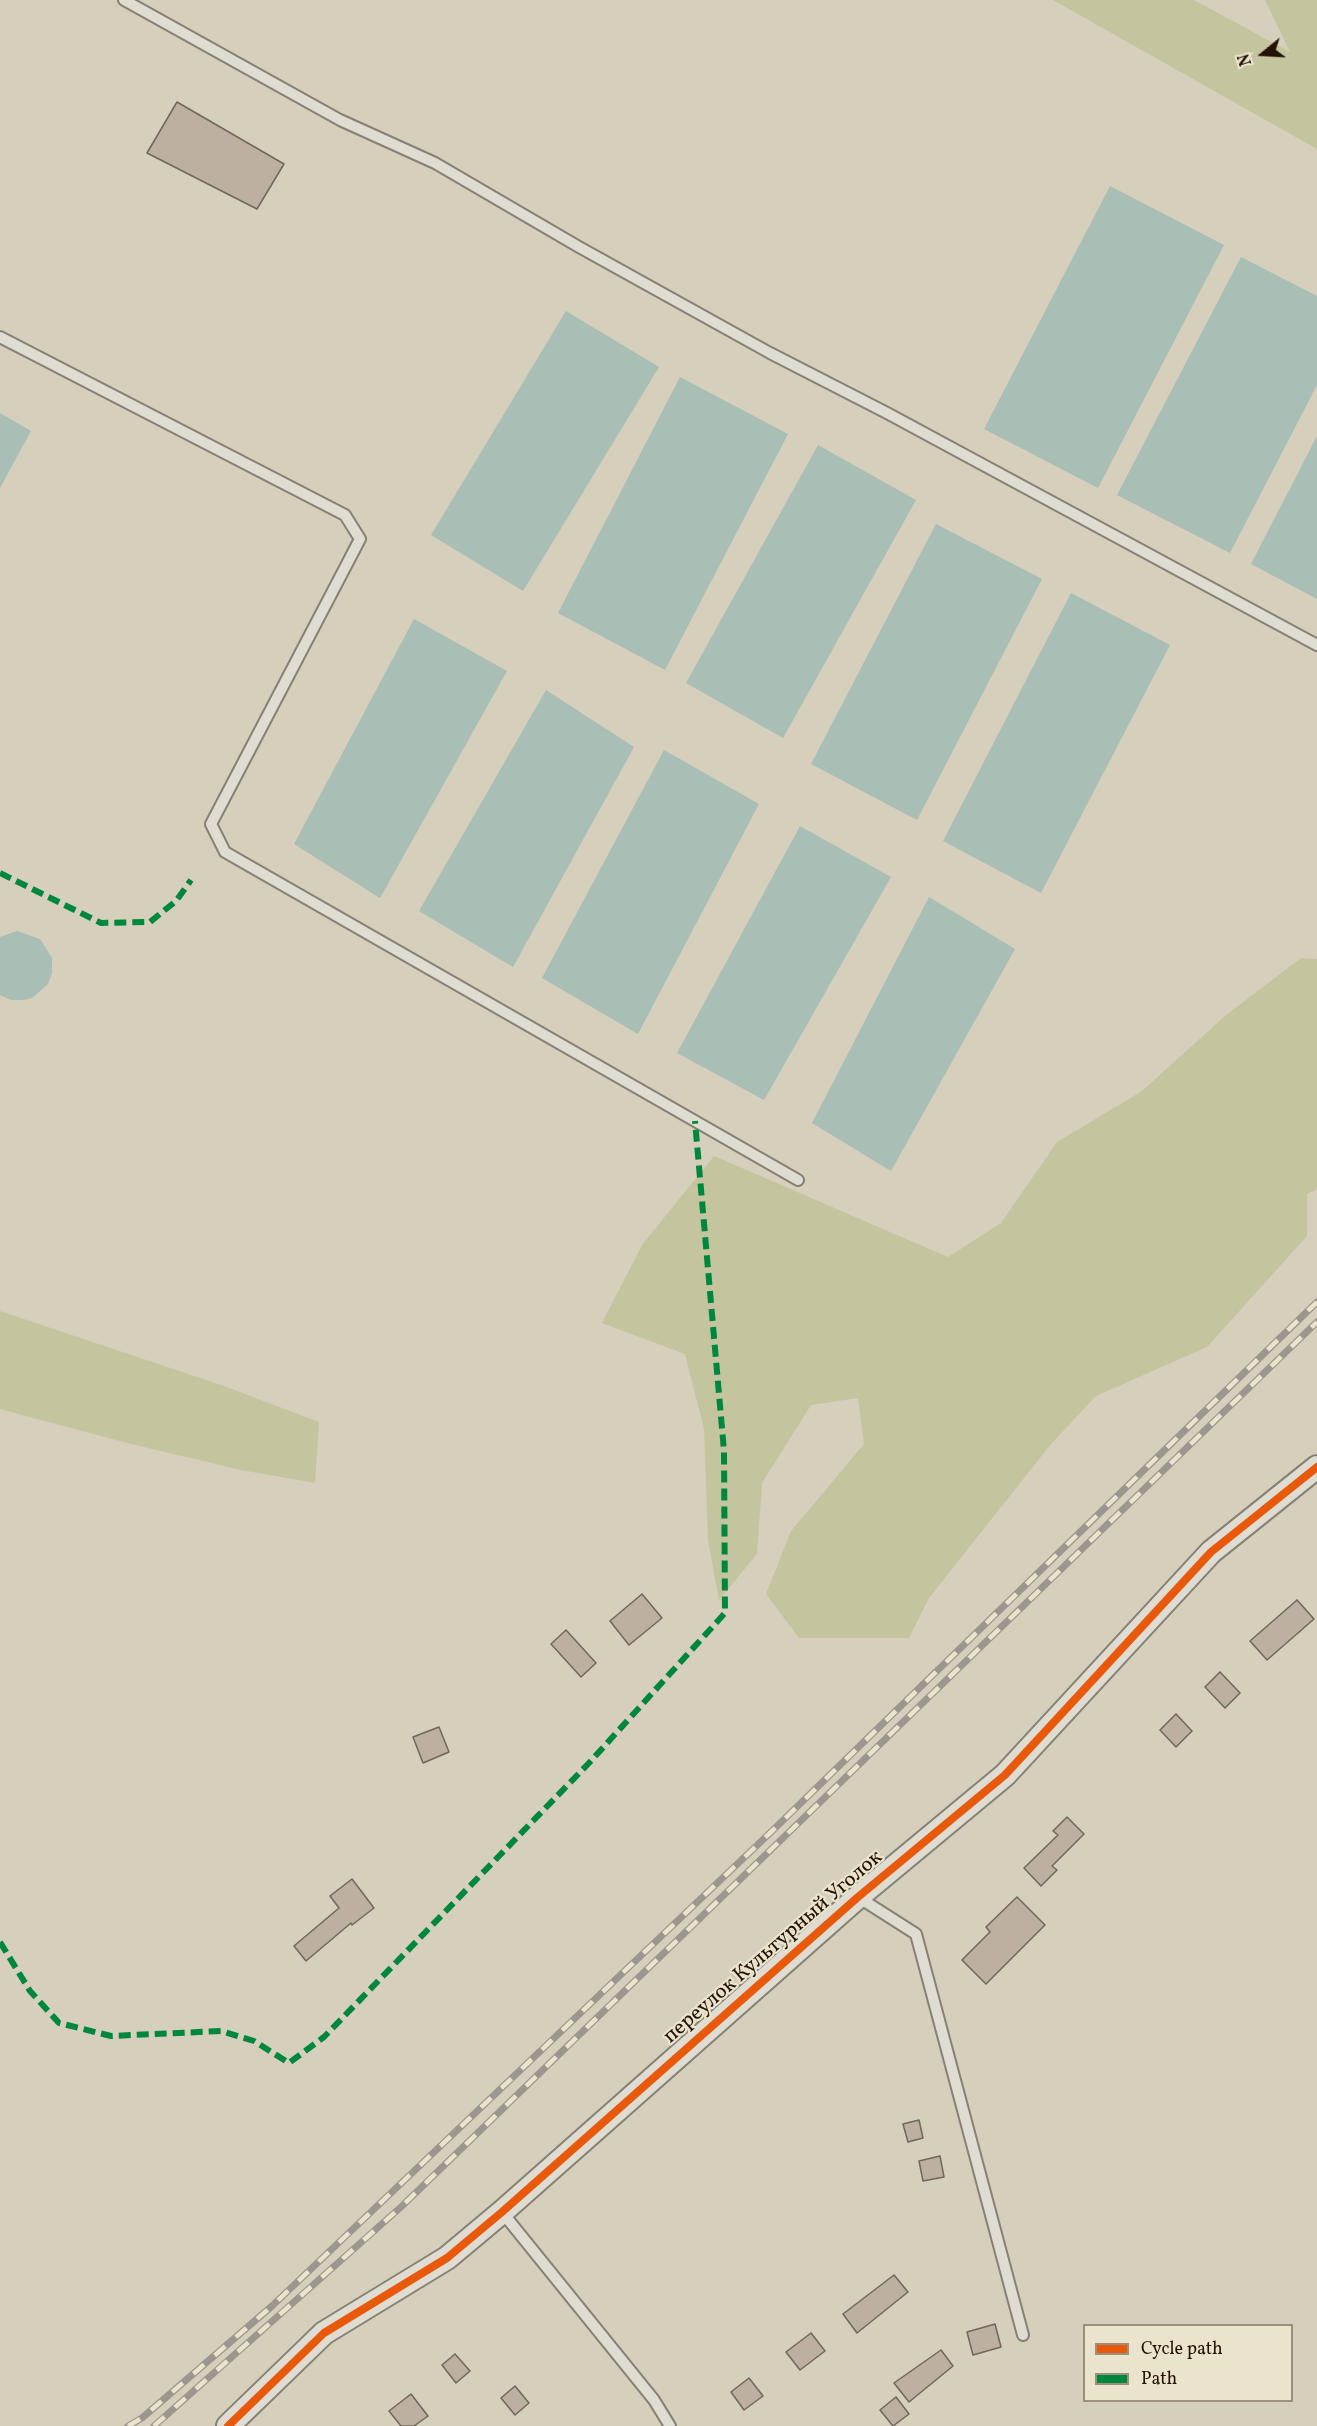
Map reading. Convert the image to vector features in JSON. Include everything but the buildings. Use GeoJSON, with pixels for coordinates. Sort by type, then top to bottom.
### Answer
{"type":"FeatureCollection","features":[{"type":"Feature","properties":{"kind":"street","name":"переулок Культурный Уголок"},"geometry":{"type":"LineString","coordinates":[[228,2426],[324,2333],[447,2258],[502,2212],[858,1897],[1005,1775],[1211,1552],[1317,1467]]}},
{"type":"Feature","properties":{"kind":"lane"},"geometry":{"type":"LineString","coordinates":[[124,0],[340,120],[435,163],[760,347],[888,413],[1317,645]]}},
{"type":"Feature","properties":{"kind":"lane"},"geometry":{"type":"LineString","coordinates":[[0,337],[345,515],[360,539],[211,824],[225,852],[798,1180]]}},
{"type":"Feature","properties":{"kind":"lane"},"geometry":{"type":"LineString","coordinates":[[858,1897],[916,1934],[1023,2335]]}},
{"type":"Feature","properties":{"kind":"lane"},"geometry":{"type":"LineString","coordinates":[[502,2212],[654,2400],[670,2426]]}},
{"type":"Feature","properties":{"kind":"green space"},"geometry":{"type":"Polygon","coordinates":[[[1053,0],[1194,0],[1290,52],[1265,0],[1317,0],[1317,149],[1053,0]]]}},
{"type":"Feature","properties":{"kind":"green space"},"geometry":{"type":"Polygon","coordinates":[[[1301,958],[1317,959],[1317,1189],[1307,1194],[1307,1236],[1207,1347],[1096,1396],[1051,1444],[929,1598],[909,1638],[799,1638],[766,1594],[791,1531],[864,1444],[858,1398],[811,1405],[762,1483],[757,1554],[719,1600],[708,1540],[704,1429],[685,1354],[602,1323],[642,1245],[714,1156],[948,1257],[1001,1223],[1057,1142],[1142,1091],[1225,1016],[1301,958]]]}},
{"type":"Feature","properties":{"kind":"green space"},"geometry":{"type":"Polygon","coordinates":[[[0,1311],[224,1386],[319,1422],[315,1483],[241,1470],[0,1409],[0,1311]]]}},
{"type":"Feature","properties":{"kind":"shaded area"},"geometry":{"type":"Polygon","coordinates":[[[1110,186],[1224,245],[1098,488],[984,429],[1110,186]]]}},
{"type":"Feature","properties":{"kind":"shaded area"},"geometry":{"type":"Polygon","coordinates":[[[1241,257],[1317,296],[1317,385],[1230,553],[1117,495],[1241,257]]]}},
{"type":"Feature","properties":{"kind":"shaded area"},"geometry":{"type":"Polygon","coordinates":[[[566,311],[659,367],[523,591],[431,535],[566,311]]]}},
{"type":"Feature","properties":{"kind":"shaded area"},"geometry":{"type":"Polygon","coordinates":[[[680,377],[788,434],[665,670],[558,613],[680,377]]]}},
{"type":"Feature","properties":{"kind":"shaded area"},"geometry":{"type":"Polygon","coordinates":[[[0,413],[31,431],[0,488],[0,413]]]}},
{"type":"Feature","properties":{"kind":"shaded area"},"geometry":{"type":"Polygon","coordinates":[[[1317,436],[1317,599],[1251,564],[1317,436]]]}},
{"type":"Feature","properties":{"kind":"shaded area"},"geometry":{"type":"Polygon","coordinates":[[[818,445],[916,500],[783,738],[686,683],[818,445]]]}},
{"type":"Feature","properties":{"kind":"shaded area"},"geometry":{"type":"Polygon","coordinates":[[[936,524],[1042,579],[917,820],[811,764],[936,524]]]}},
{"type":"Feature","properties":{"kind":"shaded area"},"geometry":{"type":"Polygon","coordinates":[[[1071,593],[1170,645],[1041,893],[943,841],[1071,593]]]}},
{"type":"Feature","properties":{"kind":"shaded area"},"geometry":{"type":"Polygon","coordinates":[[[414,619],[507,671],[380,898],[294,844],[414,619]]]}},
{"type":"Feature","properties":{"kind":"shaded area"},"geometry":{"type":"Polygon","coordinates":[[[546,690],[634,747],[513,967],[419,911],[546,690]]]}},
{"type":"Feature","properties":{"kind":"shaded area"},"geometry":{"type":"Polygon","coordinates":[[[664,750],[759,804],[638,1034],[542,978],[664,750]]]}},
{"type":"Feature","properties":{"kind":"shaded area"},"geometry":{"type":"Polygon","coordinates":[[[800,826],[891,877],[764,1100],[677,1053],[800,826]]]}},
{"type":"Feature","properties":{"kind":"shaded area"},"geometry":{"type":"Polygon","coordinates":[[[929,897],[1015,949],[891,1171],[812,1123],[929,897]]]}},
{"type":"Feature","properties":{"kind":"shaded area"},"geometry":{"type":"Polygon","coordinates":[[[17,931],[40,939],[52,958],[52,973],[48,984],[32,998],[11,1000],[0,995],[0,937],[17,931]]]}},
{"type":"Feature","properties":{"kind":"railway"},"geometry":{"type":"LineString","coordinates":[[128,2426],[142,2418],[272,2306],[771,1832],[1317,1302]]}},
{"type":"Feature","properties":{"kind":"railway"},"geometry":{"type":"LineString","coordinates":[[154,2426],[401,2207],[1317,1322]]}},
{"type":"Feature","properties":{"kind":"marked path"},"geometry":{"type":"LineString","coordinates":[[0,873],[101,923],[150,922],[176,901],[191,880]]}},
{"type":"Feature","properties":{"kind":"marked path"},"geometry":{"type":"LineString","coordinates":[[0,1942],[30,1991],[59,2023],[111,2036],[221,2031],[254,2041],[289,2063],[324,2037],[589,1763],[725,1613],[724,1451],[695,1121]]}},
{"type":"Feature","properties":{"kind":"cycle path"},"geometry":{"type":"LineString","coordinates":[[228,2426],[324,2333],[447,2258],[502,2212],[858,1897],[1005,1775],[1211,1552],[1317,1467]]}}]}
